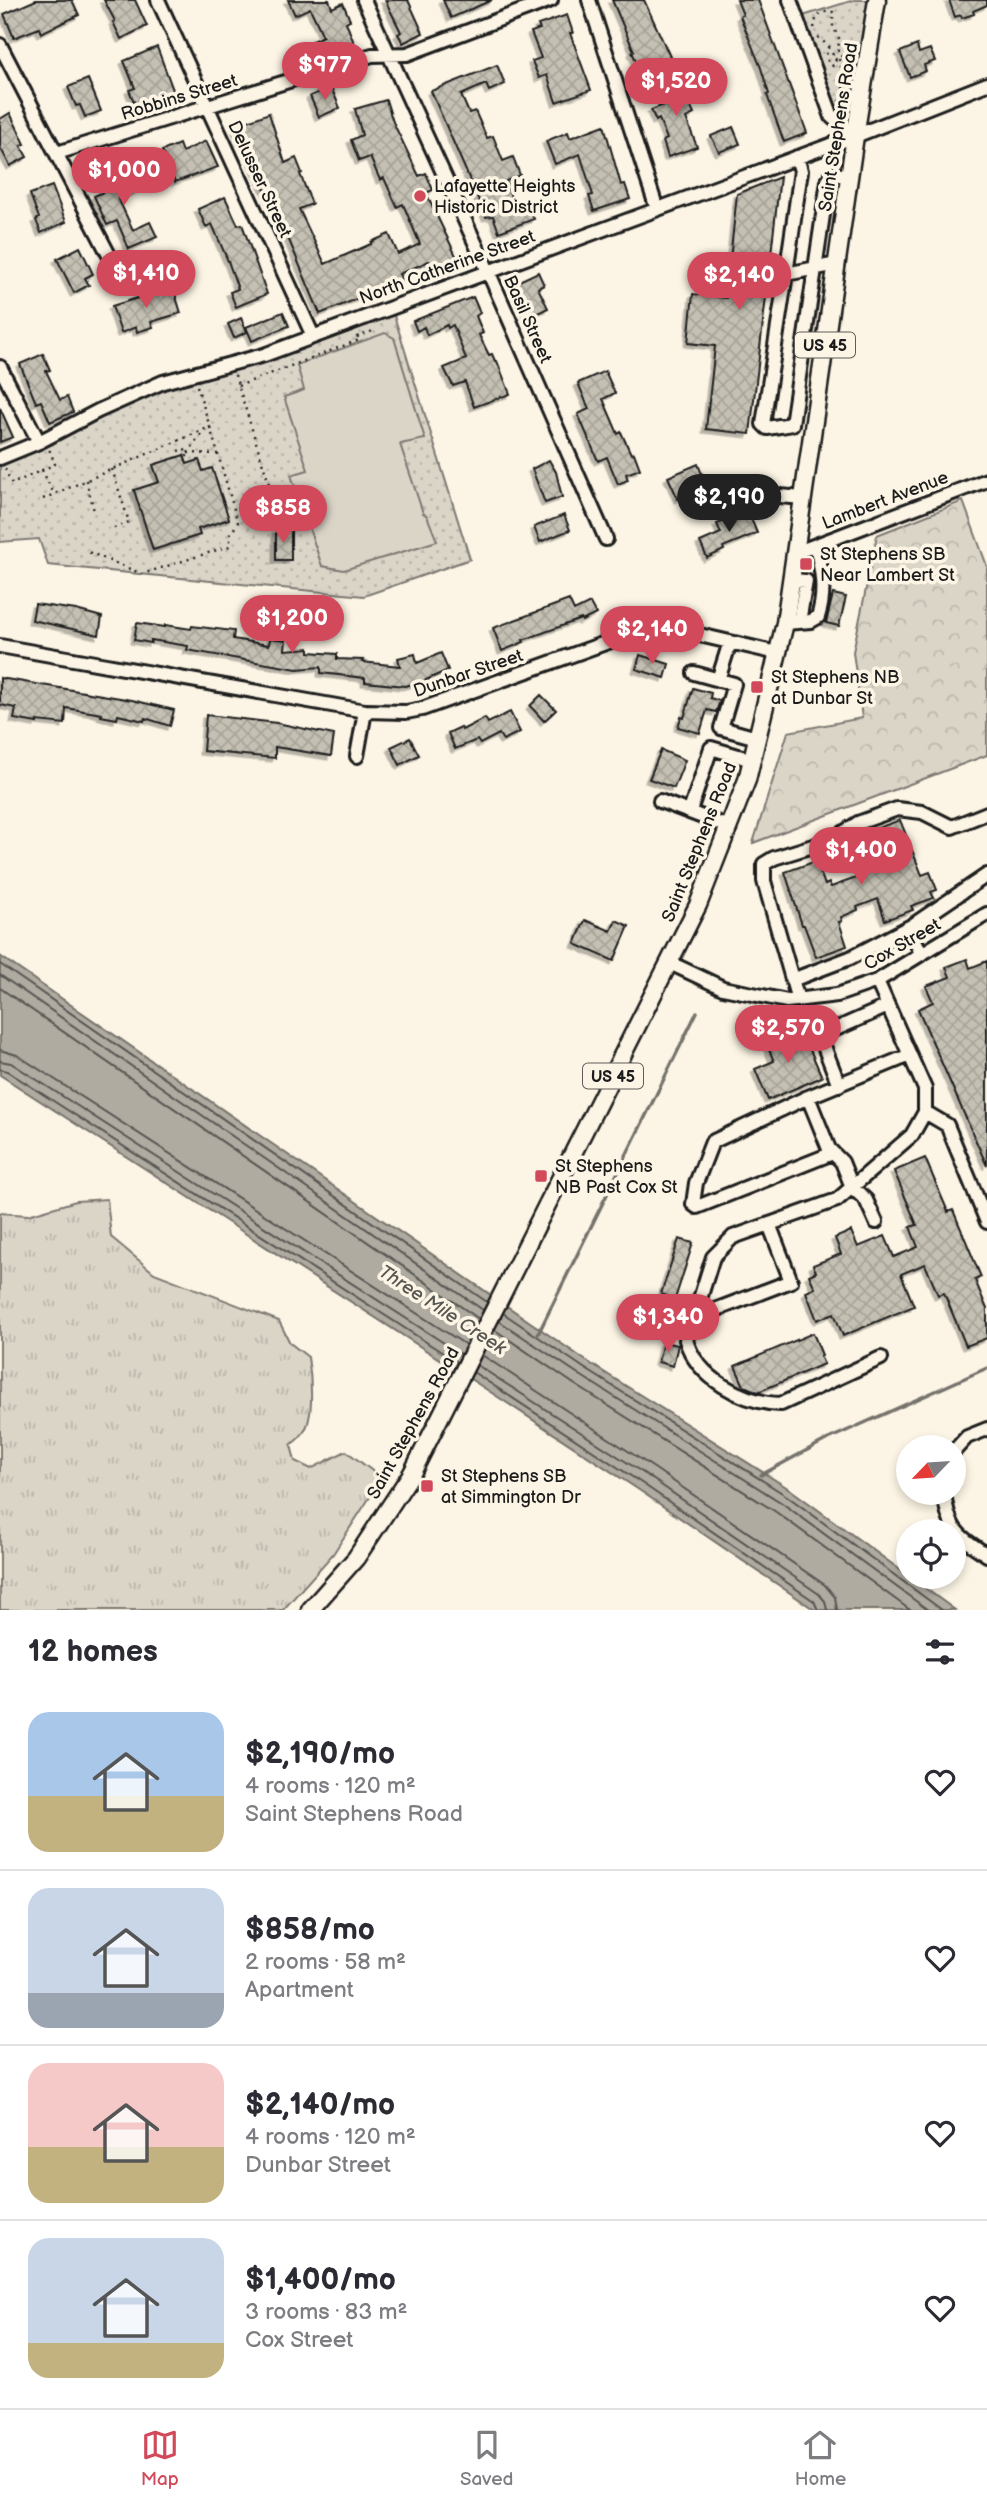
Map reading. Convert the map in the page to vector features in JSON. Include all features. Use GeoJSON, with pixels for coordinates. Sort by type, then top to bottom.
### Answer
{"type":"FeatureCollection","features":[{"type":"Feature","properties":{"kind":"main road","name":"Saint Stephens Road"},"geometry":{"type":"LineString","coordinates":[[310,1610],[356,1558],[407,1483],[446,1409],[698,905],[747,780],[777,653],[792,622],[799,581],[795,554],[849,174],[877,0]]}},
{"type":"Feature","properties":{"kind":"street","name":"Delusser Street"},"geometry":{"type":"LineString","coordinates":[[158,0],[313,336]]}},
{"type":"Feature","properties":{"kind":"street","name":"Basil Street"},"geometry":{"type":"LineString","coordinates":[[364,0],[488,271],[606,539]]}},
{"type":"Feature","properties":{"kind":"street","name":"Robbins Street"},"geometry":{"type":"LineString","coordinates":[[57,153],[372,55],[407,54],[551,0]]}},
{"type":"Feature","properties":{"kind":"street"},"geometry":{"type":"LineString","coordinates":[[589,0],[657,209]]}},
{"type":"Feature","properties":{"kind":"street"},"geometry":{"type":"LineString","coordinates":[[790,0],[832,117],[855,136]]}},
{"type":"Feature","properties":{"kind":"street"},"geometry":{"type":"LineString","coordinates":[[0,45],[124,284]]}},
{"type":"Feature","properties":{"kind":"street","name":"North Catherine Street"},"geometry":{"type":"LineString","coordinates":[[3,463],[44,446],[98,411],[163,382],[264,355],[855,136],[987,84]]}},
{"type":"Feature","properties":{"kind":"street"},"geometry":{"type":"LineString","coordinates":[[797,157],[801,172],[763,424],[767,428],[814,421]]}},
{"type":"Feature","properties":{"kind":"street"},"geometry":{"type":"LineString","coordinates":[[792,424],[828,181],[831,175],[849,174]]}},
{"type":"Feature","properties":{"kind":"street"},"geometry":{"type":"LineString","coordinates":[[786,274],[836,264]]}},
{"type":"Feature","properties":{"kind":"street"},"geometry":{"type":"LineString","coordinates":[[0,367],[44,446]]}},
{"type":"Feature","properties":{"kind":"street","name":"Lambert Avenue"},"geometry":{"type":"LineString","coordinates":[[795,554],[987,480]]}},
{"type":"Feature","properties":{"kind":"street"},"geometry":{"type":"LineString","coordinates":[[733,492],[803,498]]}},
{"type":"Feature","properties":{"kind":"street"},"geometry":{"type":"LineString","coordinates":[[792,622],[811,621],[818,617],[824,577],[816,545]]}},
{"type":"Feature","properties":{"kind":"street"},"geometry":{"type":"LineString","coordinates":[[799,581],[824,577]]}},
{"type":"Feature","properties":{"kind":"street","name":"Dunbar Street"},"geometry":{"type":"LineString","coordinates":[[0,646],[365,711],[406,712],[440,704],[633,633],[691,633],[777,653]]}},
{"type":"Feature","properties":{"kind":"street"},"geometry":{"type":"LineString","coordinates":[[718,680],[730,642]]}},
{"type":"Feature","properties":{"kind":"street"},"geometry":{"type":"LineString","coordinates":[[694,673],[734,684],[721,728],[757,738]]}},
{"type":"Feature","properties":{"kind":"street"},"geometry":{"type":"LineString","coordinates":[[357,756],[365,711]]}},
{"type":"Feature","properties":{"kind":"street"},"geometry":{"type":"LineString","coordinates":[[690,811],[711,748],[752,760]]}},
{"type":"Feature","properties":{"kind":"street"},"geometry":{"type":"LineString","coordinates":[[660,801],[729,827]]}},
{"type":"Feature","properties":{"kind":"street"},"geometry":{"type":"LineString","coordinates":[[798,1000],[764,881],[764,864],[774,858],[832,840],[858,823],[897,809],[922,812],[951,827],[987,813]]}},
{"type":"Feature","properties":{"kind":"street"},"geometry":{"type":"LineString","coordinates":[[792,980],[850,958],[913,925],[987,875]]}},
{"type":"Feature","properties":{"kind":"street","name":"Cox Street"},"geometry":{"type":"LineString","coordinates":[[670,963],[723,988],[788,1001],[837,996],[877,981],[987,914]]}},
{"type":"Feature","properties":{"kind":"street"},"geometry":{"type":"LineString","coordinates":[[913,925],[921,953]]}},
{"type":"Feature","properties":{"kind":"street"},"geometry":{"type":"LineString","coordinates":[[877,981],[925,1089],[925,1112],[912,1135],[837,1200],[733,1237],[713,1257],[686,1335],[688,1348],[694,1358],[718,1381],[743,1398],[764,1404],[780,1404],[881,1358]]}},
{"type":"Feature","properties":{"kind":"street"},"geometry":{"type":"LineString","coordinates":[[839,1084],[820,1036],[888,1006]]}},
{"type":"Feature","properties":{"kind":"street"},"geometry":{"type":"LineString","coordinates":[[833,1153],[697,1207],[693,1204],[696,1182],[712,1142],[808,1097],[910,1055]]}},
{"type":"Feature","properties":{"kind":"street"},"geometry":{"type":"LineString","coordinates":[[808,1097],[826,1141],[842,1161],[852,1187],[866,1200],[876,1222]]}},
{"type":"Feature","properties":{"kind":"street"},"geometry":{"type":"LineString","coordinates":[[925,1112],[947,1125],[987,1223]]}},
{"type":"Feature","properties":{"kind":"street"},"geometry":{"type":"LineString","coordinates":[[694,1318],[791,1281],[769,1224]]}},
{"type":"Feature","properties":{"kind":"street"},"geometry":{"type":"LineString","coordinates":[[966,1438],[987,1429]]}},
{"type":"Feature","properties":{"kind":"street"},"geometry":{"type":"LineString","coordinates":[[947,1505],[950,1521],[958,1536],[987,1555]]}},
{"type":"Feature","properties":{"kind":"path"},"geometry":{"type":"LineString","coordinates":[[842,99],[844,79],[839,58],[835,51],[818,37],[814,27],[820,14],[832,10],[835,13],[834,31],[840,40],[835,51],[832,57],[839,58],[855,58]]}},
{"type":"Feature","properties":{"kind":"path"},"geometry":{"type":"LineString","coordinates":[[829,47],[825,54],[828,62],[833,66],[839,58]]}},
{"type":"Feature","properties":{"kind":"path"},"geometry":{"type":"LineString","coordinates":[[239,386],[359,340],[357,337],[373,331]]}},
{"type":"Feature","properties":{"kind":"path"},"geometry":{"type":"LineString","coordinates":[[235,375],[281,522]]}},
{"type":"Feature","properties":{"kind":"path"},"geometry":{"type":"LineString","coordinates":[[86,551],[142,574],[230,546],[230,534],[238,523],[218,454],[207,428],[197,386]]}},
{"type":"Feature","properties":{"kind":"path"},"geometry":{"type":"LineString","coordinates":[[43,499],[207,428]]}},
{"type":"Feature","properties":{"kind":"path"},"geometry":{"type":"LineString","coordinates":[[184,459],[207,428]]}},
{"type":"Feature","properties":{"kind":"path"},"geometry":{"type":"LineString","coordinates":[[178,440],[178,458]]}},
{"type":"Feature","properties":{"kind":"path"},"geometry":{"type":"LineString","coordinates":[[3,463],[12,484],[55,464],[44,446]]}},
{"type":"Feature","properties":{"kind":"path"},"geometry":{"type":"LineString","coordinates":[[179,450],[218,454]]}},
{"type":"Feature","properties":{"kind":"path"},"geometry":{"type":"LineString","coordinates":[[112,469],[129,522],[114,528]]}},
{"type":"Feature","properties":{"kind":"path"},"geometry":{"type":"LineString","coordinates":[[42,470],[54,494]]}},
{"type":"Feature","properties":{"kind":"path"},"geometry":{"type":"LineString","coordinates":[[86,480],[94,511]]}},
{"type":"Feature","properties":{"kind":"green space"},"geometry":{"type":"Polygon","coordinates":[[[854,0],[869,0],[851,112],[848,112],[841,110],[833,102],[803,16],[854,0]]]}},
{"type":"Feature","properties":{"kind":"green space"},"geometry":{"type":"Polygon","coordinates":[[[391,306],[470,559],[364,596],[48,565],[39,539],[0,542],[0,458],[98,411],[391,306]]]}},
{"type":"Feature","properties":{"kind":"green space"},"geometry":{"type":"Polygon","coordinates":[[[385,333],[394,338],[425,439],[400,444],[423,513],[427,516],[437,541],[344,570],[322,566],[291,475],[308,470],[284,397],[304,390],[297,365],[385,333]]]}},
{"type":"Feature","properties":{"kind":"green space"},"geometry":{"type":"Polygon","coordinates":[[[963,501],[987,566],[987,755],[753,843],[788,732],[862,718],[853,652],[877,535],[963,501]]]}},
{"type":"Feature","properties":{"kind":"green space"},"geometry":{"type":"Polygon","coordinates":[[[107,1199],[111,1237],[154,1273],[279,1321],[290,1343],[308,1357],[311,1407],[307,1426],[291,1445],[295,1461],[311,1469],[346,1451],[375,1473],[372,1494],[333,1554],[283,1610],[0,1610],[0,1213],[28,1215],[76,1201],[107,1199]]]}},
{"type":"Feature","properties":{"kind":"water","name":"Three Mile Creek"},"geometry":{"type":"Polygon","coordinates":[[[0,956],[588,1362],[791,1490],[896,1567],[896,1589],[926,1589],[955,1610],[815,1610],[495,1395],[0,1075],[0,956]]]}},
{"type":"Feature","properties":{"kind":"building"},"geometry":{"type":"Polygon","coordinates":[[[36,0],[72,0],[79,15],[41,33],[39,28],[14,38],[4,14],[36,0]]]}},
{"type":"Feature","properties":{"kind":"building"},"geometry":{"type":"Polygon","coordinates":[[[104,0],[135,0],[147,26],[121,39],[104,0]]]}},
{"type":"Feature","properties":{"kind":"building"},"geometry":{"type":"Polygon","coordinates":[[[288,0],[329,0],[332,8],[343,3],[350,20],[346,22],[354,43],[318,57],[312,41],[323,36],[310,8],[295,15],[288,0]]]}},
{"type":"Feature","properties":{"kind":"building"},"geometry":{"type":"Polygon","coordinates":[[[385,0],[408,0],[423,33],[403,43],[398,34],[401,32],[385,0]]]}},
{"type":"Feature","properties":{"kind":"building"},"geometry":{"type":"Polygon","coordinates":[[[443,0],[492,0],[451,18],[443,0]]]}},
{"type":"Feature","properties":{"kind":"building"},"geometry":{"type":"Polygon","coordinates":[[[612,0],[644,0],[672,61],[642,74],[612,0]]]}},
{"type":"Feature","properties":{"kind":"building"},"geometry":{"type":"Polygon","coordinates":[[[737,0],[758,0],[807,133],[784,142],[767,95],[769,94],[761,68],[740,16],[743,15],[737,0]]]}},
{"type":"Feature","properties":{"kind":"building"},"geometry":{"type":"Polygon","coordinates":[[[949,0],[987,0],[987,5],[962,18],[961,15],[955,17],[949,0]]]}},
{"type":"Feature","properties":{"kind":"building"},"geometry":{"type":"Polygon","coordinates":[[[567,15],[573,33],[570,33],[591,90],[556,102],[547,75],[539,78],[532,61],[541,58],[531,32],[540,29],[538,25],[567,15]]]}},
{"type":"Feature","properties":{"kind":"building"},"geometry":{"type":"Polygon","coordinates":[[[917,45],[919,53],[930,49],[935,61],[924,65],[926,71],[910,77],[900,52],[917,45]]]}},
{"type":"Feature","properties":{"kind":"building"},"geometry":{"type":"Polygon","coordinates":[[[157,47],[176,98],[145,111],[141,102],[135,104],[129,90],[135,88],[124,61],[157,47]]]}},
{"type":"Feature","properties":{"kind":"building"},"geometry":{"type":"Polygon","coordinates":[[[497,65],[505,84],[489,91],[486,84],[461,95],[469,113],[475,111],[487,138],[493,136],[503,161],[513,157],[520,175],[506,181],[515,210],[528,205],[534,219],[499,232],[493,216],[486,217],[431,91],[497,65]]]}},
{"type":"Feature","properties":{"kind":"building"},"geometry":{"type":"Polygon","coordinates":[[[88,79],[101,111],[85,117],[80,105],[76,106],[68,87],[88,79]]]}},
{"type":"Feature","properties":{"kind":"building"},"geometry":{"type":"Polygon","coordinates":[[[686,79],[693,94],[686,97],[694,114],[686,118],[697,147],[668,157],[663,141],[667,139],[659,119],[656,121],[651,110],[664,105],[658,90],[686,79]]]}},
{"type":"Feature","properties":{"kind":"building"},"geometry":{"type":"Polygon","coordinates":[[[331,87],[340,108],[319,117],[310,96],[331,87]]]}},
{"type":"Feature","properties":{"kind":"building"},"geometry":{"type":"Polygon","coordinates":[[[386,100],[393,122],[419,176],[426,173],[433,190],[426,193],[459,262],[434,273],[429,261],[399,274],[403,282],[371,297],[369,294],[320,314],[252,162],[246,139],[240,141],[235,126],[269,113],[285,163],[296,158],[302,173],[300,174],[312,204],[299,209],[325,264],[389,234],[398,254],[420,244],[403,204],[397,207],[384,178],[380,180],[370,157],[359,161],[351,140],[362,135],[355,109],[386,100]]]}},
{"type":"Feature","properties":{"kind":"building"},"geometry":{"type":"Polygon","coordinates":[[[10,113],[25,144],[21,146],[27,157],[10,166],[0,147],[0,119],[10,113]]]}},
{"type":"Feature","properties":{"kind":"building"},"geometry":{"type":"Polygon","coordinates":[[[604,125],[621,185],[625,184],[630,199],[594,211],[589,196],[593,195],[580,154],[555,164],[546,141],[568,132],[570,138],[604,125]]]}},
{"type":"Feature","properties":{"kind":"building"},"geometry":{"type":"Polygon","coordinates":[[[733,127],[740,144],[719,152],[711,136],[733,127]]]}},
{"type":"Feature","properties":{"kind":"building"},"geometry":{"type":"Polygon","coordinates":[[[206,141],[218,167],[175,182],[162,151],[179,144],[182,152],[206,141]]]}},
{"type":"Feature","properties":{"kind":"building"},"geometry":{"type":"Polygon","coordinates":[[[129,162],[141,189],[118,198],[133,230],[150,222],[157,237],[129,249],[117,221],[107,225],[94,196],[117,186],[111,170],[129,162]]]}},
{"type":"Feature","properties":{"kind":"building"},"geometry":{"type":"Polygon","coordinates":[[[780,177],[750,434],[706,429],[715,346],[688,343],[693,294],[726,298],[737,194],[780,177]]]}},
{"type":"Feature","properties":{"kind":"building"},"geometry":{"type":"Polygon","coordinates":[[[52,186],[66,222],[41,233],[36,220],[39,218],[30,194],[52,186]]]}},
{"type":"Feature","properties":{"kind":"building"},"geometry":{"type":"Polygon","coordinates":[[[225,197],[238,225],[242,224],[267,294],[236,307],[230,292],[238,289],[228,261],[212,224],[206,227],[198,209],[225,197]]]}},
{"type":"Feature","properties":{"kind":"building"},"geometry":{"type":"Polygon","coordinates":[[[80,247],[93,274],[85,278],[89,285],[74,293],[57,259],[80,247]]]}},
{"type":"Feature","properties":{"kind":"building"},"geometry":{"type":"Polygon","coordinates":[[[538,272],[544,285],[538,288],[548,308],[528,318],[522,304],[527,302],[517,282],[538,272]]]}},
{"type":"Feature","properties":{"kind":"building"},"geometry":{"type":"Polygon","coordinates":[[[173,287],[181,313],[151,322],[153,327],[137,332],[136,327],[121,333],[112,306],[173,287]]]}},
{"type":"Feature","properties":{"kind":"building"},"geometry":{"type":"Polygon","coordinates":[[[473,297],[480,313],[476,316],[483,333],[479,335],[489,355],[492,354],[497,361],[510,394],[474,407],[465,382],[453,386],[444,368],[466,359],[453,325],[448,328],[447,325],[427,335],[424,327],[417,331],[413,321],[473,297]]]}},
{"type":"Feature","properties":{"kind":"building"},"geometry":{"type":"Polygon","coordinates":[[[283,312],[289,326],[252,341],[246,327],[283,312]]]}},
{"type":"Feature","properties":{"kind":"building"},"geometry":{"type":"Polygon","coordinates":[[[241,318],[247,332],[234,338],[228,324],[241,318]]]}},
{"type":"Feature","properties":{"kind":"building"},"geometry":{"type":"Polygon","coordinates":[[[43,354],[50,370],[46,371],[60,400],[67,397],[73,412],[50,422],[41,401],[36,403],[20,364],[43,354]]]}},
{"type":"Feature","properties":{"kind":"building"},"geometry":{"type":"Polygon","coordinates":[[[605,371],[615,393],[603,399],[618,434],[621,432],[640,469],[626,474],[628,480],[618,484],[607,457],[598,461],[578,414],[589,409],[578,383],[605,371]]]}},
{"type":"Feature","properties":{"kind":"building"},"geometry":{"type":"Polygon","coordinates":[[[0,408],[13,437],[0,442],[0,408]]]}},
{"type":"Feature","properties":{"kind":"building"},"geometry":{"type":"Polygon","coordinates":[[[184,455],[187,464],[199,460],[203,471],[212,468],[229,519],[198,529],[200,535],[153,550],[134,490],[159,482],[153,465],[184,455]]]}},
{"type":"Feature","properties":{"kind":"building"},"geometry":{"type":"Polygon","coordinates":[[[549,460],[556,472],[562,497],[545,503],[532,469],[549,460]]]}},
{"type":"Feature","properties":{"kind":"building"},"geometry":{"type":"Polygon","coordinates":[[[698,464],[707,487],[678,499],[668,477],[698,464]]]}},
{"type":"Feature","properties":{"kind":"building"},"geometry":{"type":"Polygon","coordinates":[[[748,511],[757,533],[723,547],[724,550],[707,558],[700,542],[721,533],[717,524],[748,511]]]}},
{"type":"Feature","properties":{"kind":"building"},"geometry":{"type":"Polygon","coordinates":[[[564,515],[570,530],[540,542],[534,527],[564,515]]]}},
{"type":"Feature","properties":{"kind":"building"},"geometry":{"type":"Polygon","coordinates":[[[276,530],[291,530],[291,560],[276,560],[276,530]]]}},
{"type":"Feature","properties":{"kind":"building"},"geometry":{"type":"Polygon","coordinates":[[[833,594],[846,597],[839,626],[826,623],[833,594]]]}},
{"type":"Feature","properties":{"kind":"building"},"geometry":{"type":"Polygon","coordinates":[[[569,600],[574,611],[590,603],[596,614],[523,640],[524,642],[502,651],[493,628],[569,600]]]}},
{"type":"Feature","properties":{"kind":"building"},"geometry":{"type":"Polygon","coordinates":[[[35,604],[102,617],[99,635],[32,620],[35,604]]]}},
{"type":"Feature","properties":{"kind":"building"},"geometry":{"type":"Polygon","coordinates":[[[137,623],[234,631],[233,639],[269,645],[270,638],[286,640],[285,650],[309,648],[309,652],[337,654],[337,659],[400,666],[398,658],[415,654],[417,663],[441,653],[448,670],[422,682],[405,686],[365,682],[365,678],[321,673],[321,667],[297,669],[187,650],[188,646],[134,640],[137,623]]]}},
{"type":"Feature","properties":{"kind":"building"},"geometry":{"type":"Polygon","coordinates":[[[640,655],[669,664],[665,678],[636,669],[640,655]]]}},
{"type":"Feature","properties":{"kind":"building"},"geometry":{"type":"Polygon","coordinates":[[[0,678],[132,700],[174,710],[170,726],[145,718],[144,721],[118,715],[117,719],[66,708],[65,724],[14,719],[16,708],[0,705],[0,678]]]}},
{"type":"Feature","properties":{"kind":"building"},"geometry":{"type":"Polygon","coordinates":[[[693,688],[711,693],[710,698],[720,701],[716,712],[707,710],[700,733],[678,727],[681,717],[684,718],[693,688]]]}},
{"type":"Feature","properties":{"kind":"building"},"geometry":{"type":"Polygon","coordinates":[[[541,695],[556,710],[544,721],[530,706],[541,695]]]}},
{"type":"Feature","properties":{"kind":"building"},"geometry":{"type":"Polygon","coordinates":[[[510,712],[520,732],[503,740],[499,734],[480,744],[477,740],[455,749],[448,733],[461,727],[462,730],[485,718],[488,723],[510,712]]]}},
{"type":"Feature","properties":{"kind":"building"},"geometry":{"type":"Polygon","coordinates":[[[206,715],[277,723],[334,735],[331,756],[275,747],[275,758],[203,751],[206,715]]]}},
{"type":"Feature","properties":{"kind":"building"},"geometry":{"type":"Polygon","coordinates":[[[410,738],[419,755],[400,765],[391,747],[410,738]]]}},
{"type":"Feature","properties":{"kind":"building"},"geometry":{"type":"Polygon","coordinates":[[[661,750],[685,760],[674,788],[649,779],[661,750]]]}},
{"type":"Feature","properties":{"kind":"building"},"geometry":{"type":"Polygon","coordinates":[[[900,820],[922,875],[930,872],[937,890],[931,892],[934,898],[911,906],[913,910],[885,920],[878,899],[857,907],[858,910],[841,917],[842,921],[839,922],[847,946],[816,957],[802,925],[785,872],[816,861],[825,885],[829,883],[831,887],[862,876],[852,848],[858,845],[855,836],[900,820]]]}},
{"type":"Feature","properties":{"kind":"building"},"geometry":{"type":"Polygon","coordinates":[[[585,920],[611,931],[616,920],[629,926],[614,961],[575,944],[585,920]]]}},
{"type":"Feature","properties":{"kind":"building"},"geometry":{"type":"Polygon","coordinates":[[[967,959],[970,968],[987,961],[987,1166],[918,1009],[933,1002],[926,986],[950,977],[946,967],[967,959]]]}},
{"type":"Feature","properties":{"kind":"building"},"geometry":{"type":"Polygon","coordinates":[[[801,1029],[822,1077],[768,1100],[755,1069],[774,1061],[766,1043],[801,1029]]]}},
{"type":"Feature","properties":{"kind":"building"},"geometry":{"type":"Polygon","coordinates":[[[925,1158],[948,1212],[953,1210],[981,1277],[975,1280],[987,1309],[987,1338],[966,1346],[944,1293],[938,1295],[925,1264],[901,1274],[914,1306],[843,1336],[834,1313],[817,1320],[806,1292],[815,1288],[809,1275],[816,1272],[813,1265],[841,1254],[835,1238],[851,1231],[858,1247],[885,1236],[894,1257],[918,1247],[910,1227],[917,1225],[894,1171],[925,1158]]]}},
{"type":"Feature","properties":{"kind":"building"},"geometry":{"type":"Polygon","coordinates":[[[679,1239],[693,1243],[675,1299],[661,1294],[679,1239]]]}},
{"type":"Feature","properties":{"kind":"building"},"geometry":{"type":"Polygon","coordinates":[[[643,1295],[654,1300],[647,1318],[652,1320],[647,1334],[630,1328],[643,1295]]]}},
{"type":"Feature","properties":{"kind":"building"},"geometry":{"type":"Polygon","coordinates":[[[813,1333],[824,1364],[758,1392],[744,1386],[735,1366],[813,1333]]]}},
{"type":"Feature","properties":{"kind":"building"},"geometry":{"type":"Polygon","coordinates":[[[663,1342],[678,1345],[673,1366],[658,1362],[663,1342]]]}},
{"type":"Feature","properties":{"kind":"waterway"},"geometry":{"type":"LineString","coordinates":[[538,1334],[697,1012]]}},
{"type":"Feature","properties":{"kind":"waterway"},"geometry":{"type":"LineString","coordinates":[[761,1475],[824,1441],[987,1368]]}},
{"type":"Feature","properties":{"kind":"place","name":"Lafayette Heights Historic District"},"geometry":{"type":"Point","coordinates":[420,196]}},
{"type":"Feature","properties":{"kind":"place","name":"St Stephens SB Near Lambert St"},"geometry":{"type":"Point","coordinates":[806,564]}},
{"type":"Feature","properties":{"kind":"place","name":"St Stephens NB at Dunbar St"},"geometry":{"type":"Point","coordinates":[757,687]}},
{"type":"Feature","properties":{"kind":"place","name":"St Stephens NB Past Cox St"},"geometry":{"type":"Point","coordinates":[541,1176]}},
{"type":"Feature","properties":{"kind":"place","name":"St Stephens SB at Simmington Dr"},"geometry":{"type":"Point","coordinates":[427,1486]}}]}
